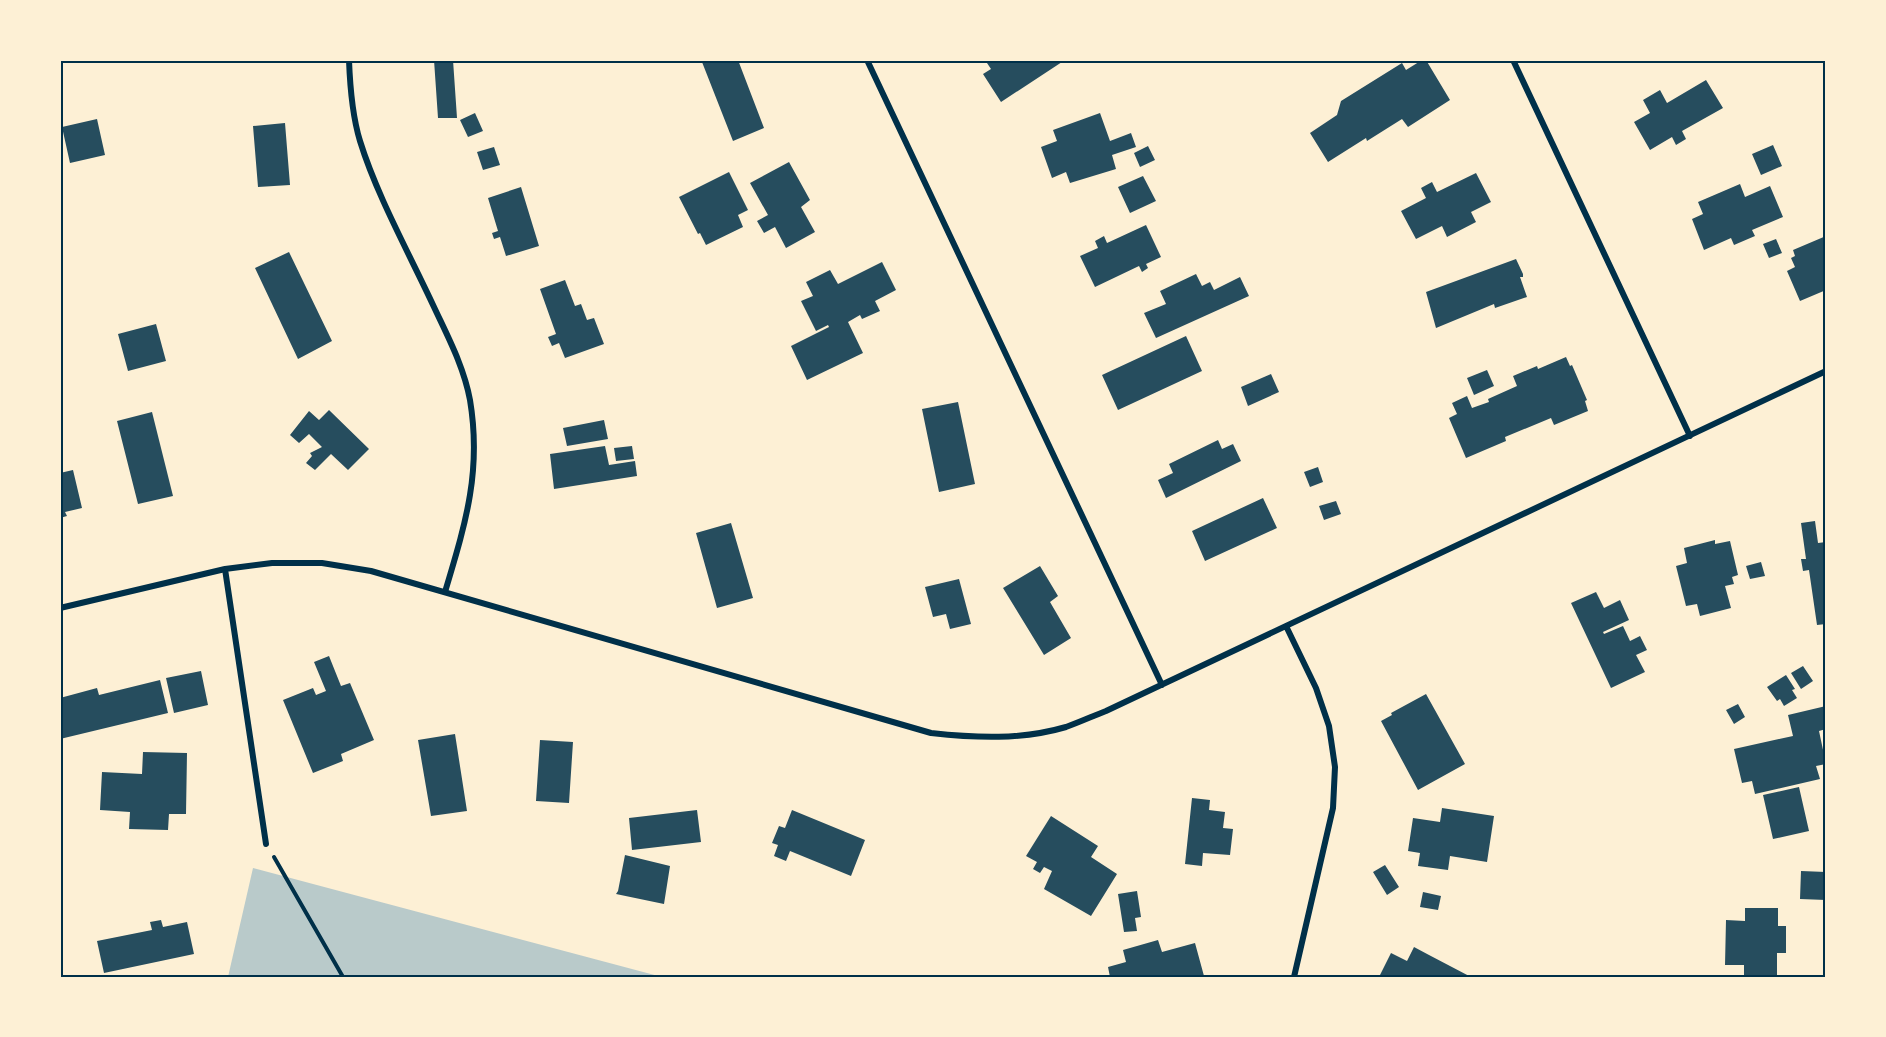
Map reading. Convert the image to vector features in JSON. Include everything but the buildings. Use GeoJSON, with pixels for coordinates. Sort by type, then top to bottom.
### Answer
{"type":"FeatureCollection","features":[{"type":"Feature","properties":{"kind":"street"},"geometry":{"type":"LineString","coordinates":[[349,60],[350,94],[360,140],[374,179],[458,359],[470,399],[475,444],[472,487],[464,526],[445,592]]}},
{"type":"Feature","properties":{"kind":"street"},"geometry":{"type":"LineString","coordinates":[[867,60],[1162,685]]}},
{"type":"Feature","properties":{"kind":"street"},"geometry":{"type":"LineString","coordinates":[[1513,60],[1690,436]]}},
{"type":"Feature","properties":{"kind":"street"},"geometry":{"type":"LineString","coordinates":[[60,608],[225,569],[272,563],[322,563],[371,571],[931,733],[976,738],[1022,736],[1065,727],[1106,711],[1826,371]]}},
{"type":"Feature","properties":{"kind":"street"},"geometry":{"type":"LineString","coordinates":[[225,569],[266,843]]}},
{"type":"Feature","properties":{"kind":"street"},"geometry":{"type":"LineString","coordinates":[[1286,626],[1316,688],[1329,726],[1335,767],[1333,808],[1294,977]]}},
{"type":"Feature","properties":{"kind":"path"},"geometry":{"type":"LineString","coordinates":[[266,843],[343,977]]}},
{"type":"Feature","properties":{"kind":"shaded area"},"geometry":{"type":"Polygon","coordinates":[[[253,868],[662,977],[228,977],[253,868]]]}}]}
